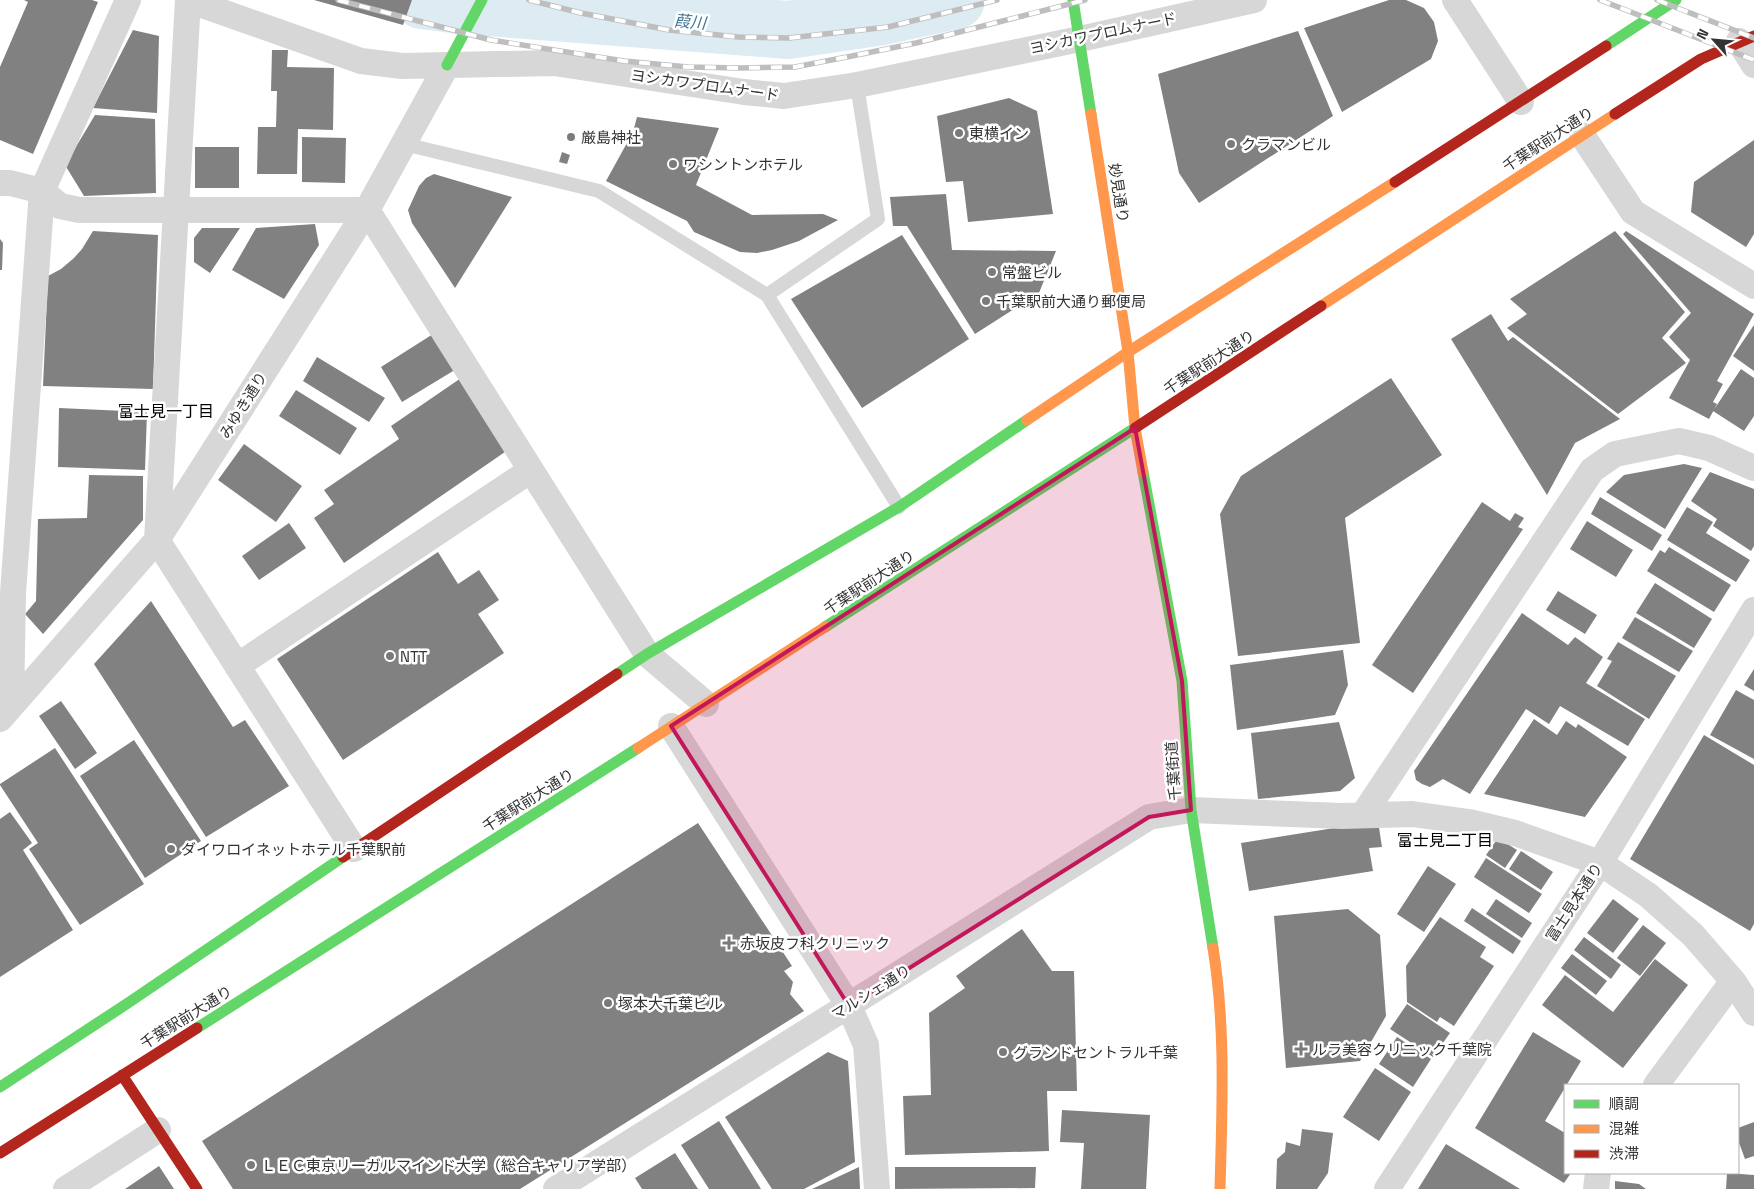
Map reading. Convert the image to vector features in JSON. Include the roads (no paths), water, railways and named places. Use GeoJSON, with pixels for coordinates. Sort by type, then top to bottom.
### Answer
{"type":"FeatureCollection","features":[{"type":"Feature","properties":{"kind":"main road"},"geometry":{"type":"LineString","coordinates":[[447,65],[482,0]]}},
{"type":"Feature","properties":{"kind":"main road"},"geometry":{"type":"LineString","coordinates":[[0,1087],[128,1004],[354,849],[647,654],[899,507],[1128,352],[1521,102],[1675,0]]}},
{"type":"Feature","properties":{"kind":"main road","name":"妙見通り"},"geometry":{"type":"LineString","coordinates":[[1074,2],[1128,352]]}},
{"type":"Feature","properties":{"kind":"main road","name":"千葉駅前大通り"},"geometry":{"type":"LineString","coordinates":[[0,1153],[706,704],[1135,428],[1701,59],[1746,39]]}},
{"type":"Feature","properties":{"kind":"main road","name":"千葉街道"},"geometry":{"type":"LineString","coordinates":[[1128,352],[1135,428],[1182,681],[1191,810],[1219,982],[1223,1070],[1220,1189]]}},
{"type":"Feature","properties":{"kind":"main road"},"geometry":{"type":"LineString","coordinates":[[122,1075],[197,1189]]}},
{"type":"Feature","properties":{"kind":"street"},"geometry":{"type":"LineString","coordinates":[[6,713],[7,593],[42,191],[128,0]]}},
{"type":"Feature","properties":{"kind":"street"},"geometry":{"type":"LineString","coordinates":[[188,0],[157,540],[354,849]]}},
{"type":"Feature","properties":{"kind":"street","name":"ヨシカワプロムナード"},"geometry":{"type":"LineString","coordinates":[[188,0],[361,61],[402,66],[554,64],[744,92],[784,96],[857,85],[1254,0]]}},
{"type":"Feature","properties":{"kind":"street"},"geometry":{"type":"LineString","coordinates":[[1455,0],[1521,102]]}},
{"type":"Feature","properties":{"kind":"street"},"geometry":{"type":"LineString","coordinates":[[1746,39],[1754,65]]}},
{"type":"Feature","properties":{"kind":"street","name":"みゆき通り"},"geometry":{"type":"LineString","coordinates":[[6,713],[157,540],[367,210],[447,65]]}},
{"type":"Feature","properties":{"kind":"street"},"geometry":{"type":"LineString","coordinates":[[1582,135],[1633,212],[1754,286]]}},
{"type":"Feature","properties":{"kind":"street"},"geometry":{"type":"LineString","coordinates":[[0,183],[10,183],[42,191],[60,206],[79,210],[367,210],[647,654],[706,704]]}},
{"type":"Feature","properties":{"kind":"street"},"geometry":{"type":"LineString","coordinates":[[1362,816],[1592,470],[1614,454],[1679,441],[1710,448],[1754,468]]}},
{"type":"Feature","properties":{"kind":"street"},"geometry":{"type":"LineString","coordinates":[[237,666],[531,470]]}},
{"type":"Feature","properties":{"kind":"street","name":"富士見本通り"},"geometry":{"type":"LineString","coordinates":[[1387,1189],[1600,863],[1754,610]]}},
{"type":"Feature","properties":{"kind":"street"},"geometry":{"type":"LineString","coordinates":[[671,726],[849,1006],[866,1045],[877,1189]]}},
{"type":"Feature","properties":{"kind":"street","name":"マルシェ通り"},"geometry":{"type":"LineString","coordinates":[[556,1189],[1149,818],[1191,810],[1362,816],[1412,814],[1469,822],[1515,833],[1600,863],[1648,896],[1693,934],[1733,981],[1754,1013]]}},
{"type":"Feature","properties":{"kind":"street"},"geometry":{"type":"LineString","coordinates":[[1657,1084],[1733,981]]}},
{"type":"Feature","properties":{"kind":"street"},"geometry":{"type":"LineString","coordinates":[[66,1189],[158,1130]]}},
{"type":"Feature","properties":{"kind":"street"},"geometry":{"type":"LineString","coordinates":[[1596,1189],[1598,1174]]}},
{"type":"Feature","properties":{"kind":"lane"},"geometry":{"type":"LineString","coordinates":[[767,295],[878,219],[857,85]]}},
{"type":"Feature","properties":{"kind":"lane"},"geometry":{"type":"LineString","coordinates":[[404,144],[599,191],[767,295],[899,507]]}},
{"type":"Feature","properties":{"kind":"waterway","name":"葭川"},"geometry":{"type":"LineString","coordinates":[[422,0],[461,5],[788,30],[883,16],[956,0]]}},
{"type":"Feature","properties":{"kind":"railway"},"geometry":{"type":"LineString","coordinates":[[338,0],[491,40],[624,61],[688,67],[740,68],[795,67],[852,56],[916,43],[1085,0]]}},
{"type":"Feature","properties":{"kind":"railway"},"geometry":{"type":"LineString","coordinates":[[529,0],[581,13],[669,30],[738,37],[789,38],[888,27],[997,0]]}},
{"type":"Feature","properties":{"kind":"railway"},"geometry":{"type":"LineString","coordinates":[[1600,0],[1754,60]]}},
{"type":"Feature","properties":{"kind":"railway"},"geometry":{"type":"LineString","coordinates":[[1657,0],[1754,38]]}},
{"type":"Feature","properties":{"kind":"place","name":"東横イン"},"geometry":{"type":"Point","coordinates":[959,133]}},
{"type":"Feature","properties":{"kind":"place","name":"厳島神社"},"geometry":{"type":"Point","coordinates":[571,137]}},
{"type":"Feature","properties":{"kind":"place","name":"クラマンビル"},"geometry":{"type":"Point","coordinates":[1231,144]}},
{"type":"Feature","properties":{"kind":"place","name":"ワシントンホテル"},"geometry":{"type":"Point","coordinates":[673,164]}},
{"type":"Feature","properties":{"kind":"place","name":"常盤ビル"},"geometry":{"type":"Point","coordinates":[992,272]}},
{"type":"Feature","properties":{"kind":"place","name":"千葉駅前大通り郵便局"},"geometry":{"type":"Point","coordinates":[986,301]}},
{"type":"Feature","properties":{"kind":"place","name":"NTT"},"geometry":{"type":"Point","coordinates":[390,656]}},
{"type":"Feature","properties":{"kind":"place","name":"ダイワロイネットホテル千葉駅前"},"geometry":{"type":"Point","coordinates":[171,849]}},
{"type":"Feature","properties":{"kind":"place","name":"赤坂皮フ科クリニック"},"geometry":{"type":"Point","coordinates":[729,943]}},
{"type":"Feature","properties":{"kind":"place","name":"塚本大千葉ビル"},"geometry":{"type":"Point","coordinates":[608,1003]}},
{"type":"Feature","properties":{"kind":"place","name":"ルラ美容クリニック千葉院"},"geometry":{"type":"Point","coordinates":[1301,1049]}},
{"type":"Feature","properties":{"kind":"place","name":"グランドセントラル千葉"},"geometry":{"type":"Point","coordinates":[1003,1052]}},
{"type":"Feature","properties":{"kind":"place","name":"ＬＥＣ東京リーガルマインド大学（総合キャリア学部）"},"geometry":{"type":"Point","coordinates":[251,1165]}},
{"type":"Feature","properties":{"kind":"district","name":"富士見一丁目"},"geometry":{"type":"Point","coordinates":[166,411]}},
{"type":"Feature","properties":{"kind":"district","name":"富士見二丁目"},"geometry":{"type":"Point","coordinates":[1445,840]}}]}
